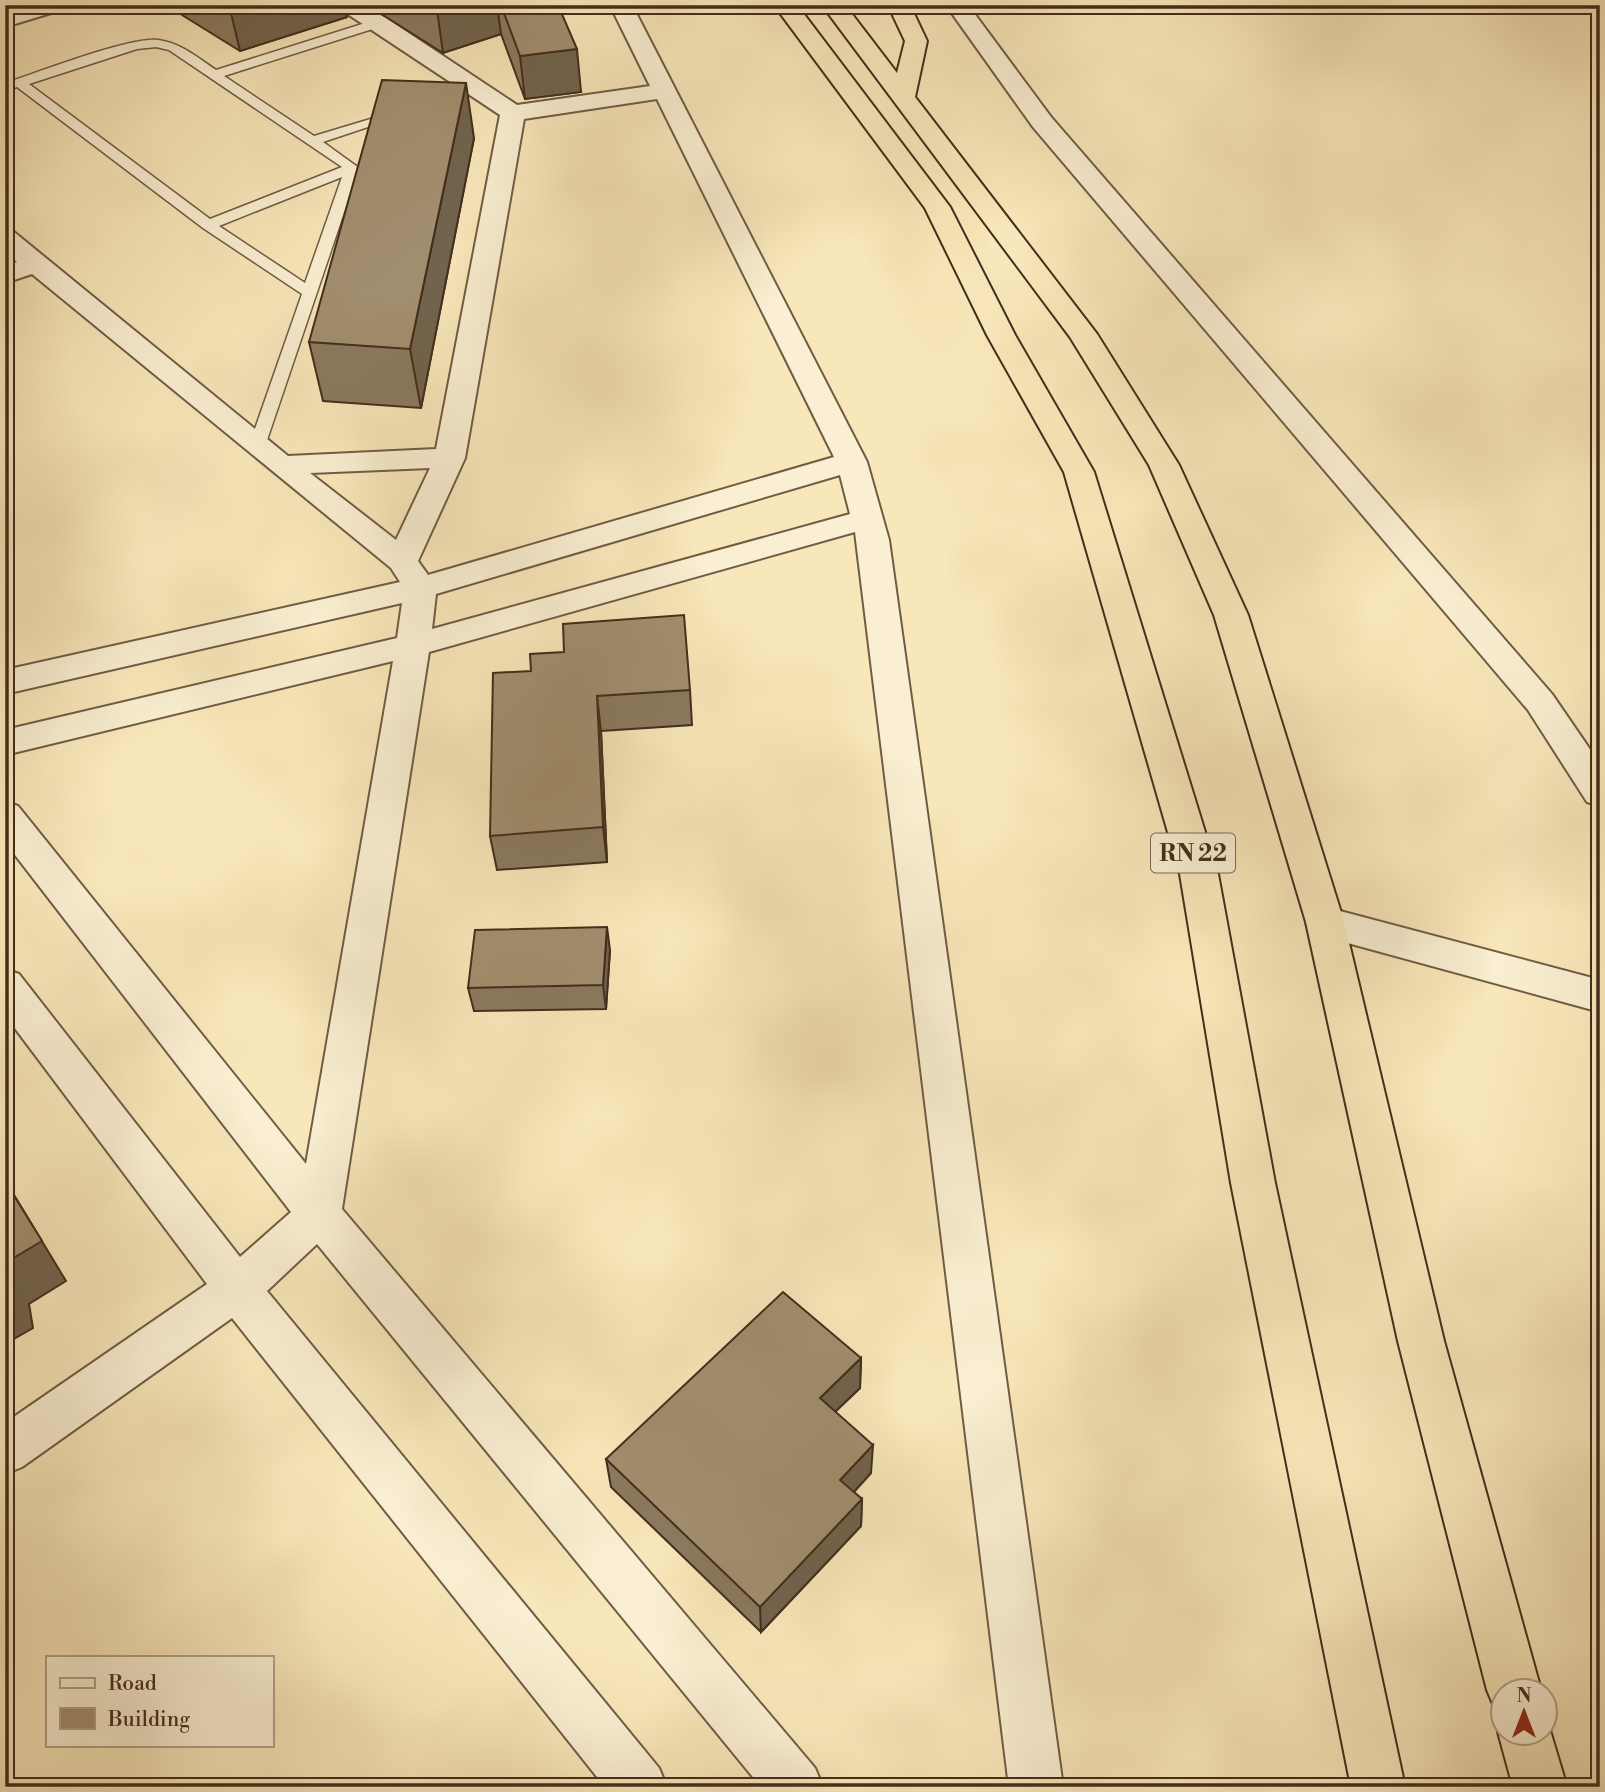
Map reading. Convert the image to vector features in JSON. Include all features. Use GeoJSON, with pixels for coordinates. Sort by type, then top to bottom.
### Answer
{"type":"FeatureCollection","features":[{"type":"Feature","properties":{"kind":"highway","name":"RN 22"},"geometry":{"type":"LineString","coordinates":[[785,5],[937,207],[1001,335],[1079,472],[1199,874],[1253,1183],[1378,1787]]}},
{"type":"Feature","properties":{"kind":"highway"},"geometry":{"type":"LineString","coordinates":[[833,5],[1083,334],[1164,465],[1231,615],[1325,922],[1421,1341],[1510,1676]]}},
{"type":"Feature","properties":{"kind":"highway"},"geometry":{"type":"LineString","coordinates":[[899,5],[916,41],[903,97]]}},
{"type":"Feature","properties":{"kind":"highway"},"geometry":{"type":"LineString","coordinates":[[1529,1746],[1540,1787]]}},
{"type":"Feature","properties":{"kind":"street"},"geometry":{"type":"LineString","coordinates":[[5,20],[53,5]]}},
{"type":"Feature","properties":{"kind":"street"},"geometry":{"type":"LineString","coordinates":[[345,5],[378,23],[473,93],[513,113],[664,91]]}},
{"type":"Feature","properties":{"kind":"street"},"geometry":{"type":"LineString","coordinates":[[621,5],[852,462],[873,540],[1036,1787]]}},
{"type":"Feature","properties":{"kind":"street"},"geometry":{"type":"LineString","coordinates":[[957,5],[1042,122],[1539,702],[1600,793]]}},
{"type":"Feature","properties":{"kind":"street"},"geometry":{"type":"LineString","coordinates":[[5,1451],[237,1289],[319,1214],[413,645],[411,574],[450,457],[513,113]]}},
{"type":"Feature","properties":{"kind":"street"},"geometry":{"type":"LineString","coordinates":[[5,238],[411,574]]}},
{"type":"Feature","properties":{"kind":"street"},"geometry":{"type":"LineString","coordinates":[[5,275],[36,264]]}},
{"type":"Feature","properties":{"kind":"street"},"geometry":{"type":"LineString","coordinates":[[281,465],[450,457]]}},
{"type":"Feature","properties":{"kind":"street"},"geometry":{"type":"LineString","coordinates":[[5,682],[411,574],[852,462]]}},
{"type":"Feature","properties":{"kind":"street"},"geometry":{"type":"LineString","coordinates":[[5,743],[413,645],[867,519]]}},
{"type":"Feature","properties":{"kind":"street"},"geometry":{"type":"LineString","coordinates":[[5,815],[319,1214],[796,1787]]}},
{"type":"Feature","properties":{"kind":"street"},"geometry":{"type":"LineString","coordinates":[[1325,922],[1600,996]]}},
{"type":"Feature","properties":{"kind":"street"},"geometry":{"type":"LineString","coordinates":[[5,985],[237,1289],[640,1787]]}},
{"type":"Feature","properties":{"kind":"lane"},"geometry":{"type":"LineString","coordinates":[[214,75],[378,23]]}},
{"type":"Feature","properties":{"kind":"lane"},"geometry":{"type":"LineString","coordinates":[[12,85],[135,46],[156,43],[173,47],[352,168]]}},
{"type":"Feature","properties":{"kind":"lane"},"geometry":{"type":"LineString","coordinates":[[12,85],[208,225],[309,292]]}},
{"type":"Feature","properties":{"kind":"lane"},"geometry":{"type":"LineString","coordinates":[[312,141],[415,110]]}},
{"type":"Feature","properties":{"kind":"lane"},"geometry":{"type":"LineString","coordinates":[[208,225],[352,168]]}},
{"type":"Feature","properties":{"kind":"lane"},"geometry":{"type":"LineString","coordinates":[[257,446],[352,168]]}},
{"type":"Feature","properties":{"kind":"lane"},"geometry":{"type":"LineString","coordinates":[[327,178],[343,196]]}},
{"type":"Feature","properties":{"kind":"building"},"geometry":{"type":"Polygon","coordinates":[[[224,5],[241,5],[230,9],[224,5]]]}},
{"type":"Feature","properties":{"kind":"building"},"geometry":{"type":"Polygon","coordinates":[[[429,5],[453,5],[437,10],[429,5]]]}},
{"type":"Feature","properties":{"kind":"building"},"geometry":{"type":"Polygon","coordinates":[[[501,5],[558,5],[577,49],[520,56],[501,5]]]}},
{"type":"Feature","properties":{"kind":"building"},"geometry":{"type":"Polygon","coordinates":[[[382,80],[466,83],[410,349],[309,342],[382,80]]]}},
{"type":"Feature","properties":{"kind":"building"},"geometry":{"type":"Polygon","coordinates":[[[684,615],[690,690],[597,696],[603,827],[490,836],[493,673],[531,671],[530,654],[564,652],[563,624],[684,615]]]}},
{"type":"Feature","properties":{"kind":"building"},"geometry":{"type":"Polygon","coordinates":[[[607,927],[603,985],[468,988],[475,930],[607,927]]]}},
{"type":"Feature","properties":{"kind":"building"},"geometry":{"type":"Polygon","coordinates":[[[5,1181],[42,1241],[5,1263],[5,1181]]]}},
{"type":"Feature","properties":{"kind":"building"},"geometry":{"type":"Polygon","coordinates":[[[783,1292],[861,1358],[820,1398],[873,1445],[840,1480],[862,1499],[760,1607],[606,1459],[783,1292]]]}}]}
